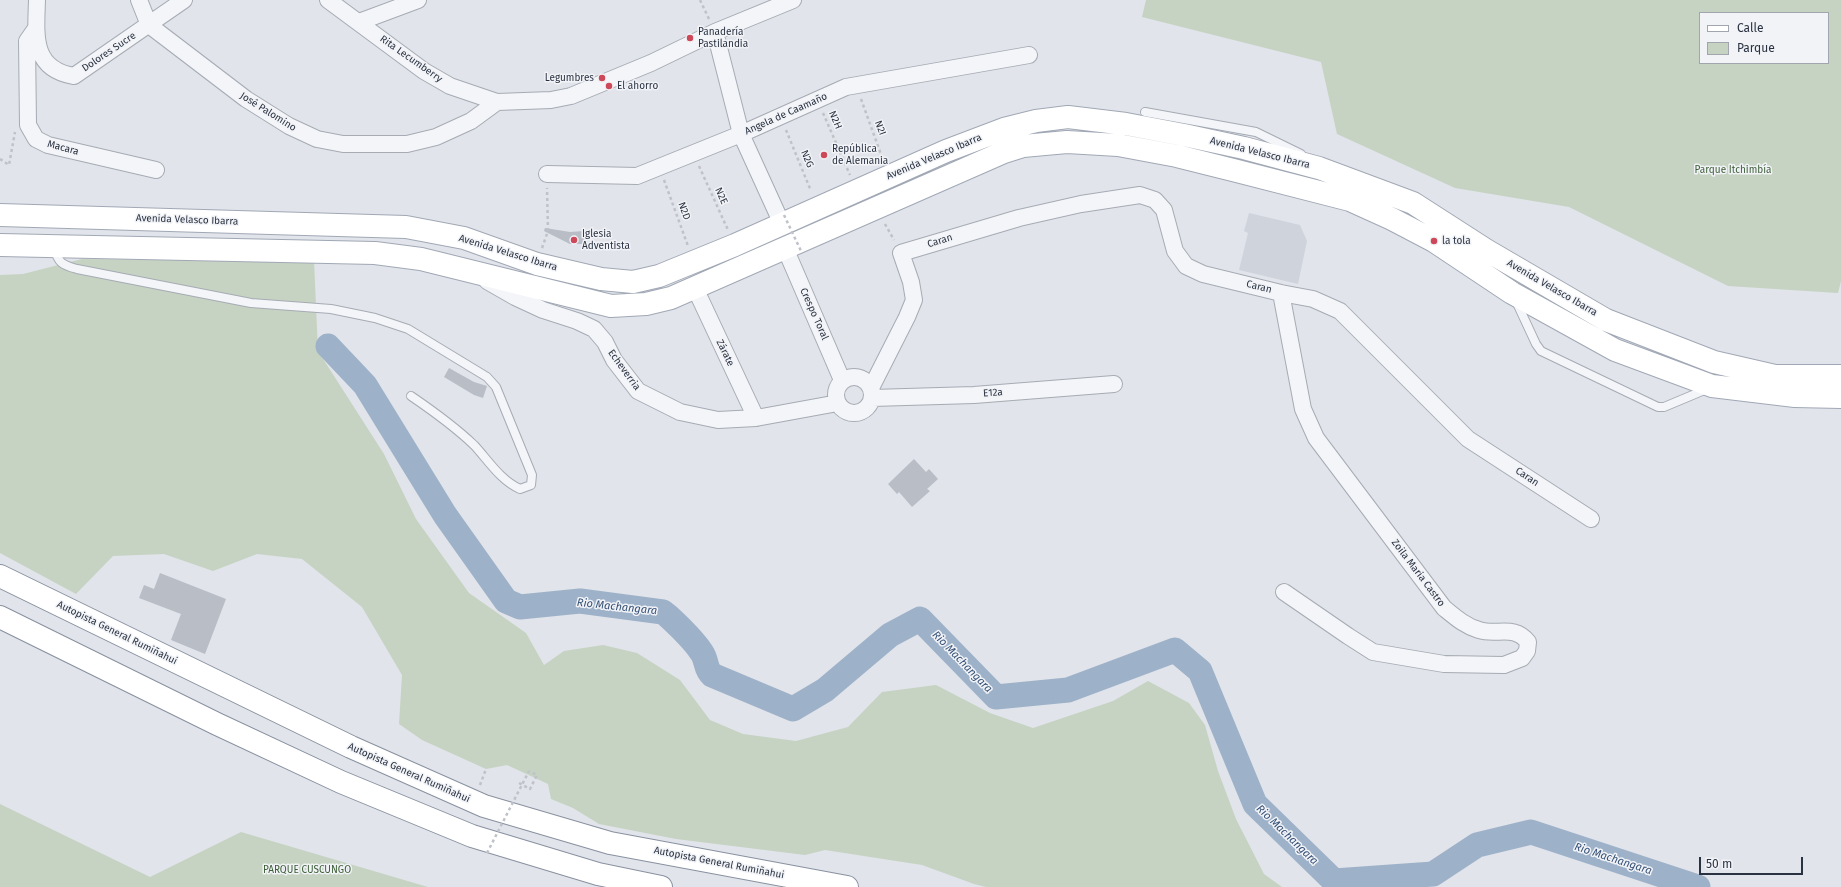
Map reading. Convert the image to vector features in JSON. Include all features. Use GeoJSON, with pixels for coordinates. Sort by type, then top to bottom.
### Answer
{"type":"FeatureCollection","features":[{"type":"Feature","properties":{"kind":"main road","name":"Avenida Velasco Ibarra"},"geometry":{"type":"LineString","coordinates":[[0,215],[406,227],[464,238],[537,264],[601,279],[633,282],[659,276],[735,246],[783,219],[818,208],[946,151],[1004,129],[1036,121],[1068,117],[1126,124],[1184,135],[1244,148],[1319,168],[1413,203],[1486,250],[1606,320],[1714,362],[1775,376],[1841,376]]}},
{"type":"Feature","properties":{"kind":"main road"},"geometry":{"type":"LineString","coordinates":[[0,245],[375,254],[421,259],[611,306],[646,304],[671,298],[793,249],[876,207],[1004,152],[1023,146],[1068,142],[1118,145],[1229,169],[1350,200],[1392,219],[1434,241],[1512,293],[1615,350],[1712,386],[1795,396],[1841,398]]}},
{"type":"Feature","properties":{"kind":"main road"},"geometry":{"type":"LineString","coordinates":[[0,202],[61,216]]}},
{"type":"Feature","properties":{"kind":"main road"},"geometry":{"type":"LineString","coordinates":[[1480,271],[1486,250]]}},
{"type":"Feature","properties":{"kind":"main road","name":"Autopista General Rumiñahui"},"geometry":{"type":"LineString","coordinates":[[0,576],[351,747],[484,806],[610,843],[846,887]]}},
{"type":"Feature","properties":{"kind":"main road"},"geometry":{"type":"LineString","coordinates":[[0,617],[217,724],[341,782],[472,836],[598,874],[661,887]]}},
{"type":"Feature","properties":{"kind":"street","name":"Dolores Sucre"},"geometry":{"type":"LineString","coordinates":[[37,0],[36,28],[38,47],[43,58],[50,68],[61,74],[74,76],[184,0]]}},
{"type":"Feature","properties":{"kind":"street"},"geometry":{"type":"LineString","coordinates":[[139,0],[149,25]]}},
{"type":"Feature","properties":{"kind":"street","name":"Rita Lecumberry"},"geometry":{"type":"LineString","coordinates":[[328,0],[424,71],[444,82],[497,102],[551,100],[571,96],[651,63],[715,32],[793,0]]}},
{"type":"Feature","properties":{"kind":"street"},"geometry":{"type":"LineString","coordinates":[[359,22],[418,0]]}},
{"type":"Feature","properties":{"kind":"street","name":"José Palomino"},"geometry":{"type":"LineString","coordinates":[[149,25],[246,99],[289,126],[317,139],[343,144],[407,144],[436,137],[471,121],[497,102]]}},
{"type":"Feature","properties":{"kind":"street","name":"Macara"},"geometry":{"type":"LineString","coordinates":[[36,28],[27,41],[28,125],[36,139],[48,146],[156,170]]}},
{"type":"Feature","properties":{"kind":"street"},"geometry":{"type":"LineString","coordinates":[[715,32],[741,134],[783,219]]}},
{"type":"Feature","properties":{"kind":"street","name":"Angela de Caamaño"},"geometry":{"type":"LineString","coordinates":[[548,174],[637,176],[741,134],[846,87],[1029,55]]}},
{"type":"Feature","properties":{"kind":"street","name":"Caran"},"geometry":{"type":"LineString","coordinates":[[901,253],[1019,218],[1081,204],[1140,195],[1154,200],[1164,210],[1175,251],[1186,266],[1203,274],[1281,293],[1313,299],[1340,311],[1468,439],[1591,518]]}},
{"type":"Feature","properties":{"kind":"street","name":"Crespo Toral"},"geometry":{"type":"LineString","coordinates":[[793,249],[842,380]]}},
{"type":"Feature","properties":{"kind":"street"},"geometry":{"type":"LineString","coordinates":[[872,393],[864,379],[853,376],[842,380],[836,391],[838,403],[847,412],[860,412],[870,404],[872,393],[914,300],[911,282],[901,253]]}},
{"type":"Feature","properties":{"kind":"street","name":"Echeverria"},"geometry":{"type":"LineString","coordinates":[[474,273],[515,297],[543,310],[577,321],[594,329],[605,342],[614,360],[638,391],[680,412],[718,420],[756,418],[838,403]]}},
{"type":"Feature","properties":{"kind":"street","name":"Zárate"},"geometry":{"type":"LineString","coordinates":[[695,288],[756,418]]}},
{"type":"Feature","properties":{"kind":"street","name":"Zoila Maria Castro"},"geometry":{"type":"LineString","coordinates":[[1281,293],[1303,409],[1316,438],[1444,608],[1465,624],[1480,631],[1512,632],[1523,635],[1528,642],[1528,650],[1522,658],[1504,665],[1444,664],[1373,652],[1284,592]]}},
{"type":"Feature","properties":{"kind":"street","name":"E12a"},"geometry":{"type":"LineString","coordinates":[[872,393],[974,395],[1114,384]]}},
{"type":"Feature","properties":{"kind":"lane"},"geometry":{"type":"LineString","coordinates":[[1145,112],[1256,132],[1300,154],[1319,168]]}},
{"type":"Feature","properties":{"kind":"lane"},"geometry":{"type":"LineString","coordinates":[[54,246],[57,256],[64,266],[77,270],[251,302],[331,309],[375,318],[408,329],[487,377],[496,387],[532,475],[530,485],[520,489],[510,484],[474,445],[452,424],[410,396]]}},
{"type":"Feature","properties":{"kind":"lane"},"geometry":{"type":"LineString","coordinates":[[1512,293],[1536,344],[1541,351],[1658,407],[1664,407],[1712,386]]}},
{"type":"Feature","properties":{"kind":"path"},"geometry":{"type":"LineString","coordinates":[[700,0],[715,32]]}},
{"type":"Feature","properties":{"kind":"path","name":"N2I"},"geometry":{"type":"LineString","coordinates":[[856,86],[889,176]]}},
{"type":"Feature","properties":{"kind":"path","name":"N2H"},"geometry":{"type":"LineString","coordinates":[[818,100],[857,191]]}},
{"type":"Feature","properties":{"kind":"path","name":"N2G"},"geometry":{"type":"LineString","coordinates":[[780,116],[818,208]]}},
{"type":"Feature","properties":{"kind":"path"},"geometry":{"type":"LineString","coordinates":[[0,159],[10,164],[16,125]]}},
{"type":"Feature","properties":{"kind":"path","name":"N2E"},"geometry":{"type":"LineString","coordinates":[[693,153],[735,246]]}},
{"type":"Feature","properties":{"kind":"path","name":"N2D"},"geometry":{"type":"LineString","coordinates":[[659,166],[694,262]]}},
{"type":"Feature","properties":{"kind":"path"},"geometry":{"type":"LineString","coordinates":[[537,264],[548,231],[548,174]]}},
{"type":"Feature","properties":{"kind":"path"},"geometry":{"type":"LineString","coordinates":[[876,207],[901,253]]}},
{"type":"Feature","properties":{"kind":"path"},"geometry":{"type":"LineString","coordinates":[[783,219],[793,249]]}},
{"type":"Feature","properties":{"kind":"path"},"geometry":{"type":"LineString","coordinates":[[487,853],[529,771],[537,775],[530,789],[519,783]]}},
{"type":"Feature","properties":{"kind":"shaded area"},"geometry":{"type":"Polygon","coordinates":[[[1249,213],[1300,225],[1307,241],[1298,284],[1239,270],[1248,233],[1244,231],[1249,213]]]}},
{"type":"Feature","properties":{"kind":"green space","name":"Parque Itchimbía"},"geometry":{"type":"Polygon","coordinates":[[[1146,0],[1841,0],[1841,281],[1838,293],[1728,286],[1569,207],[1455,188],[1337,134],[1321,62],[1142,17],[1146,0]]]}},
{"type":"Feature","properties":{"kind":"green space"},"geometry":{"type":"Polygon","coordinates":[[[82,259],[314,261],[318,351],[384,454],[416,519],[469,593],[526,633],[544,665],[564,651],[603,645],[637,653],[680,680],[710,720],[743,734],[796,741],[848,727],[882,692],[936,685],[990,713],[1033,728],[1113,701],[1148,681],[1189,703],[1205,725],[1218,771],[1236,819],[1264,874],[1282,887],[986,887],[922,865],[825,850],[805,855],[676,839],[599,824],[573,808],[551,799],[548,784],[507,765],[486,769],[422,740],[399,724],[402,675],[362,607],[302,559],[257,554],[213,571],[164,554],[113,556],[76,594],[0,553],[0,275],[23,274],[82,259]]]}},
{"type":"Feature","properties":{"kind":"green space","name":"PARQUE CUSCUNGO"},"geometry":{"type":"Polygon","coordinates":[[[0,804],[150,877],[241,832],[428,887],[0,887],[0,804]]]}},
{"type":"Feature","properties":{"kind":"building","name":"Iglesia Adventista"},"geometry":{"type":"Polygon","coordinates":[[[545,228],[570,232],[584,231],[587,244],[570,244],[544,231],[545,228]]]}},
{"type":"Feature","properties":{"kind":"building"},"geometry":{"type":"Polygon","coordinates":[[[449,368],[474,382],[487,386],[483,398],[474,395],[444,377],[449,368]]]}},
{"type":"Feature","properties":{"kind":"building"},"geometry":{"type":"Polygon","coordinates":[[[914,459],[926,472],[929,469],[938,479],[927,489],[930,491],[912,507],[899,492],[897,494],[888,484],[914,459]]]}},
{"type":"Feature","properties":{"kind":"building"},"geometry":{"type":"Polygon","coordinates":[[[160,573],[226,599],[205,654],[171,640],[181,614],[139,598],[144,585],[154,589],[160,573]]]}},
{"type":"Feature","properties":{"kind":"waterway","name":"Rio Machangara"},"geometry":{"type":"LineString","coordinates":[[328,346],[365,385],[445,515],[506,601],[520,607],[580,601],[663,612],[695,643],[704,656],[708,670],[712,675],[793,709],[825,690],[890,635],[920,619],[996,697],[1068,690],[1175,650],[1200,671],[1255,804],[1334,881],[1433,874],[1477,845],[1531,832],[1698,887]]}},
{"type":"Feature","properties":{"kind":"place","name":"Panadería Pastilandia"},"geometry":{"type":"Point","coordinates":[690,38]}},
{"type":"Feature","properties":{"kind":"place","name":"Legumbres"},"geometry":{"type":"Point","coordinates":[602,78]}},
{"type":"Feature","properties":{"kind":"place","name":"El ahorro"},"geometry":{"type":"Point","coordinates":[609,86]}},
{"type":"Feature","properties":{"kind":"place","name":"República de Alemania"},"geometry":{"type":"Point","coordinates":[824,155]}},
{"type":"Feature","properties":{"kind":"place","name":"Iglesia Adventista"},"geometry":{"type":"Point","coordinates":[574,240]}},
{"type":"Feature","properties":{"kind":"place","name":"la tola"},"geometry":{"type":"Point","coordinates":[1434,241]}}]}
